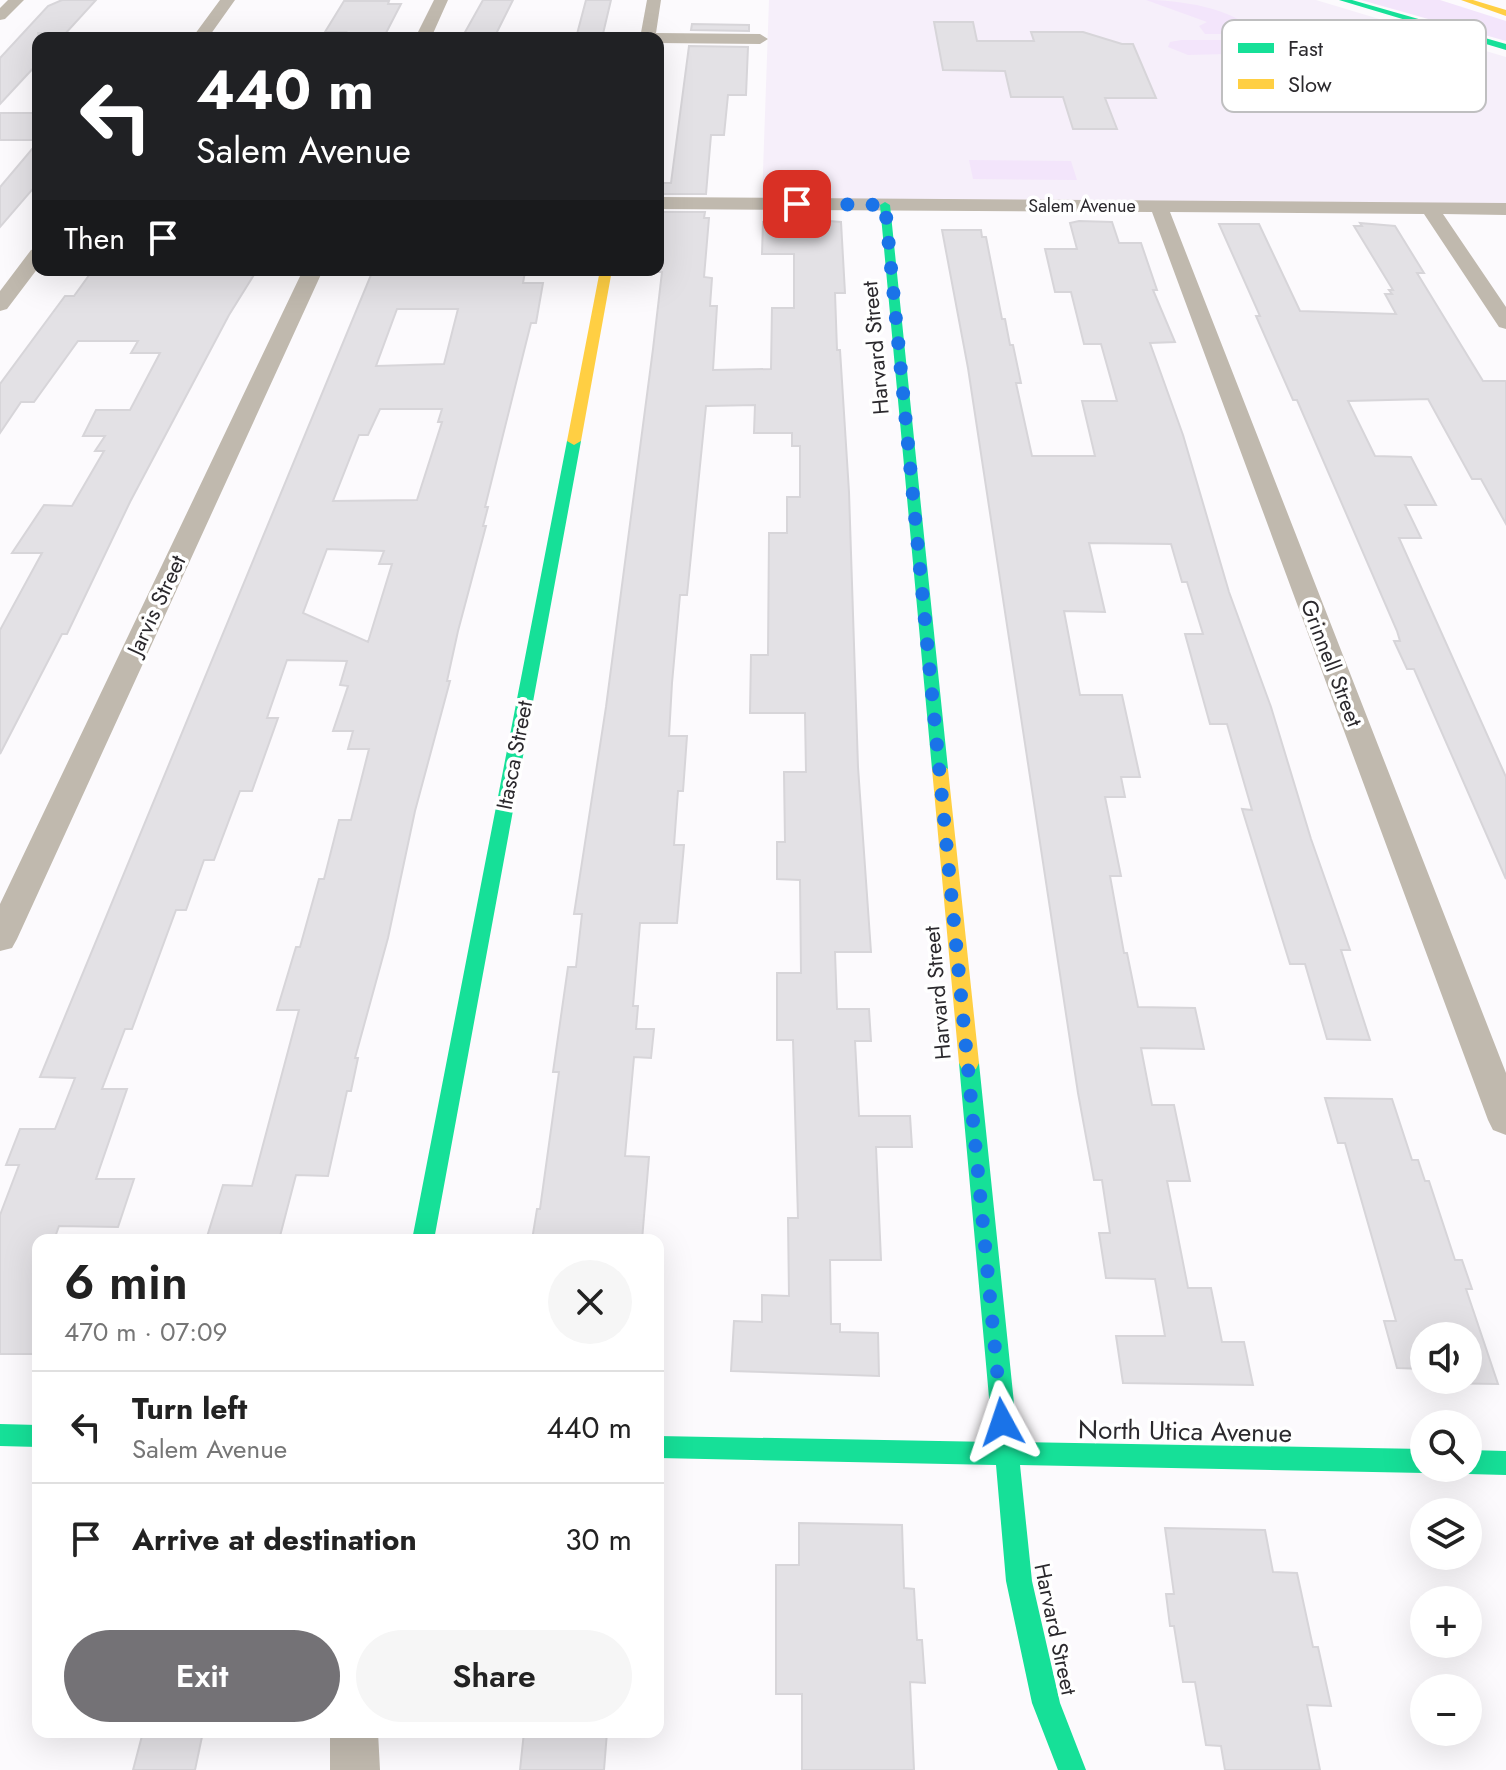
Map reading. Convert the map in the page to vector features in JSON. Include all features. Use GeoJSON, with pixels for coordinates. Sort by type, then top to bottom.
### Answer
{"type":"FeatureCollection","features":[{"type":"Feature","properties":{"kind":"main road"},"geometry":{"type":"LineString","coordinates":[[1343,0],[1411,20]]}},
{"type":"Feature","properties":{"kind":"main road"},"geometry":{"type":"LineString","coordinates":[[1465,0],[1506,13]]}},
{"type":"Feature","properties":{"kind":"main road"},"geometry":{"type":"LineString","coordinates":[[1486,41],[1506,47]]}},
{"type":"Feature","properties":{"kind":"main road"},"geometry":{"type":"LineString","coordinates":[[1486,47],[1506,55]]}},
{"type":"Feature","properties":{"kind":"main road","name":"Harvard Street"},"geometry":{"type":"LineString","coordinates":[[885,205],[1005,1454],[1026,1619],[1046,1703],[1072,1770]]}},
{"type":"Feature","properties":{"kind":"main road","name":"Itasca Street"},"geometry":{"type":"LineString","coordinates":[[424,1234],[605,276]]}},
{"type":"Feature","properties":{"kind":"main road"},"geometry":{"type":"LineString","coordinates":[[0,1435],[32,1436]]}},
{"type":"Feature","properties":{"kind":"main road","name":"North Utica Avenue"},"geometry":{"type":"LineString","coordinates":[[664,1447],[1410,1461]]}},
{"type":"Feature","properties":{"kind":"main road"},"geometry":{"type":"LineString","coordinates":[[1482,1462],[1506,1463]]}},
{"type":"Feature","properties":{"kind":"street"},"geometry":{"type":"LineString","coordinates":[[0,16],[17,0]]}},
{"type":"Feature","properties":{"kind":"street"},"geometry":{"type":"LineString","coordinates":[[204,32],[228,0]]}},
{"type":"Feature","properties":{"kind":"street"},"geometry":{"type":"LineString","coordinates":[[426,32],[441,0]]}},
{"type":"Feature","properties":{"kind":"street"},"geometry":{"type":"LineString","coordinates":[[649,32],[654,0]]}},
{"type":"Feature","properties":{"kind":"street"},"geometry":{"type":"LineString","coordinates":[[664,38],[760,39]]}},
{"type":"Feature","properties":{"kind":"street","name":"Salem Avenue"},"geometry":{"type":"LineString","coordinates":[[664,203],[1506,209]]}},
{"type":"Feature","properties":{"kind":"street","name":"Grinnell Street"},"geometry":{"type":"LineString","coordinates":[[1159,207],[1506,1120]]}},
{"type":"Feature","properties":{"kind":"street"},"geometry":{"type":"LineString","coordinates":[[1430,209],[1506,323]]}},
{"type":"Feature","properties":{"kind":"street"},"geometry":{"type":"LineString","coordinates":[[0,305],[22,276],[32,270]]}},
{"type":"Feature","properties":{"kind":"street"},"geometry":{"type":"LineString","coordinates":[[0,279],[22,276]]}},
{"type":"Feature","properties":{"kind":"street","name":"Jarvis Street"},"geometry":{"type":"LineString","coordinates":[[0,939],[310,276]]}},
{"type":"Feature","properties":{"kind":"street"},"geometry":{"type":"LineString","coordinates":[[354,1738],[355,1770]]}},
{"type":"Feature","properties":{"kind":"shaded area"},"geometry":{"type":"Polygon","coordinates":[[[769,0],[1316,0],[1383,20],[1222,20],[1222,112],[1486,112],[1486,51],[1506,57],[1506,204],[762,199],[769,0]]]}},
{"type":"Feature","properties":{"kind":"shaded area"},"geometry":{"type":"Polygon","coordinates":[[[1146,0],[1205,7],[1238,20],[1222,20],[1222,34],[1205,34],[1199,26],[1207,22],[1146,0]]]}},
{"type":"Feature","properties":{"kind":"shaded area"},"geometry":{"type":"Polygon","coordinates":[[[1361,0],[1440,0],[1506,21],[1506,41],[1486,35],[1486,20],[1432,20],[1361,0]]]}},
{"type":"Feature","properties":{"kind":"shaded area"},"geometry":{"type":"Polygon","coordinates":[[[1222,40],[1222,54],[1188,55],[1168,47],[1170,42],[1222,40]]]}},
{"type":"Feature","properties":{"kind":"shaded area"},"geometry":{"type":"Polygon","coordinates":[[[969,160],[1071,161],[1077,180],[973,179],[969,160]]]}},
{"type":"Feature","properties":{"kind":"building"},"geometry":{"type":"Polygon","coordinates":[[[62,0],[96,0],[67,32],[32,32],[32,69],[0,104],[0,58],[48,6],[62,0]]]}},
{"type":"Feature","properties":{"kind":"building"},"geometry":{"type":"Polygon","coordinates":[[[483,0],[513,0],[497,32],[465,32],[483,0]]]}},
{"type":"Feature","properties":{"kind":"building"},"geometry":{"type":"Polygon","coordinates":[[[586,0],[611,0],[603,32],[578,32],[586,0]]]}},
{"type":"Feature","properties":{"kind":"building"},"geometry":{"type":"Polygon","coordinates":[[[344,1],[401,4],[387,32],[325,32],[344,1]]]}},
{"type":"Feature","properties":{"kind":"building"},"geometry":{"type":"Polygon","coordinates":[[[934,22],[973,22],[977,41],[1034,41],[1031,32],[1083,32],[1122,44],[1133,44],[1156,98],[1105,98],[1117,129],[1073,129],[1063,97],[1011,97],[1005,71],[943,70],[934,22]]]}},
{"type":"Feature","properties":{"kind":"building"},"geometry":{"type":"Polygon","coordinates":[[[692,24],[749,25],[749,31],[691,30],[692,24]]]}},
{"type":"Feature","properties":{"kind":"building"},"geometry":{"type":"Polygon","coordinates":[[[689,46],[748,47],[746,95],[728,95],[724,135],[711,135],[706,194],[664,194],[664,183],[671,183],[689,46]]]}},
{"type":"Feature","properties":{"kind":"building"},"geometry":{"type":"Polygon","coordinates":[[[0,113],[32,113],[32,140],[0,140],[0,113]]]}},
{"type":"Feature","properties":{"kind":"building"},"geometry":{"type":"Polygon","coordinates":[[[32,149],[32,190],[0,227],[0,187],[32,149]]]}},
{"type":"Feature","properties":{"kind":"building"},"geometry":{"type":"Polygon","coordinates":[[[664,212],[705,212],[704,218],[709,218],[704,277],[712,278],[710,306],[717,306],[713,370],[771,369],[772,308],[794,308],[794,254],[762,254],[763,222],[804,222],[804,219],[841,222],[845,293],[835,293],[837,350],[840,350],[849,492],[858,767],[871,952],[835,952],[837,1009],[869,1009],[871,1041],[855,1041],[859,1116],[910,1116],[912,1147],[876,1147],[881,1260],[830,1260],[831,1324],[840,1324],[840,1332],[878,1333],[879,1376],[731,1371],[734,1321],[762,1322],[762,1295],[789,1296],[788,1218],[798,1218],[793,1040],[777,1040],[777,973],[801,973],[800,880],[777,879],[777,842],[785,842],[784,772],[806,772],[805,713],[750,713],[751,655],[768,655],[769,533],[787,533],[787,497],[800,497],[800,446],[792,446],[792,433],[754,433],[755,405],[706,406],[687,595],[680,595],[669,736],[687,736],[683,791],[678,791],[674,845],[684,845],[677,923],[640,923],[633,1006],[638,1006],[636,1029],[654,1029],[651,1058],[634,1057],[625,1156],[649,1157],[643,1234],[533,1234],[537,1209],[540,1209],[559,1072],[553,1072],[568,967],[576,967],[582,914],[574,914],[606,707],[662,276],[664,276],[664,212]]]}},
{"type":"Feature","properties":{"kind":"building"},"geometry":{"type":"Polygon","coordinates":[[[1112,222],[1119,243],[1141,243],[1157,290],[1153,290],[1175,342],[1150,343],[1183,435],[1229,592],[1271,707],[1311,839],[1350,950],[1341,950],[1370,1040],[1327,1039],[1305,964],[1290,964],[1242,809],[1252,810],[1227,724],[1210,724],[1185,634],[1203,634],[1171,544],[1089,543],[1105,612],[1064,611],[1080,695],[1122,695],[1140,777],[1121,777],[1125,797],[1105,797],[1121,876],[1110,876],[1124,953],[1127,953],[1138,1007],[1195,1008],[1204,1049],[1141,1048],[1152,1105],[1174,1105],[1190,1181],[1167,1181],[1188,1288],[1211,1288],[1222,1342],[1244,1342],[1253,1385],[1123,1383],[1116,1336],[1165,1336],[1155,1279],[1106,1278],[1099,1233],[1110,1233],[1102,1180],[1094,1180],[1078,1093],[968,368],[942,230],[981,230],[982,237],[986,237],[1002,319],[1005,319],[1010,345],[1013,345],[1021,383],[1016,383],[1032,456],[1095,456],[1082,401],[1117,401],[1101,344],[1084,344],[1071,292],[1055,292],[1045,249],[1077,249],[1070,223],[1112,222]]]}},
{"type":"Feature","properties":{"kind":"building"},"geometry":{"type":"Polygon","coordinates":[[[1360,223],[1395,226],[1424,273],[1417,273],[1483,381],[1506,381],[1506,524],[1481,479],[1472,479],[1428,399],[1348,401],[1375,456],[1411,457],[1436,505],[1405,505],[1421,538],[1399,538],[1506,777],[1506,879],[1414,669],[1407,669],[1394,641],[1400,641],[1397,631],[1297,400],[1293,400],[1256,316],[1260,316],[1219,224],[1259,224],[1300,311],[1396,314],[1385,294],[1392,294],[1389,290],[1393,290],[1354,226],[1362,226],[1360,223]]]}},
{"type":"Feature","properties":{"kind":"building"},"geometry":{"type":"Polygon","coordinates":[[[89,276],[253,276],[229,315],[130,502],[67,634],[62,634],[0,754],[0,630],[42,553],[12,553],[44,505],[72,506],[104,451],[95,451],[105,436],[83,436],[96,410],[130,410],[160,353],[131,353],[138,341],[78,341],[34,402],[21,402],[0,433],[0,384],[65,296],[74,296],[89,276]]]}},
{"type":"Feature","properties":{"kind":"building"},"geometry":{"type":"Polygon","coordinates":[[[371,276],[524,276],[523,283],[543,283],[536,323],[531,323],[485,507],[488,507],[483,526],[486,526],[458,631],[447,681],[450,681],[415,811],[388,938],[355,1058],[358,1058],[351,1091],[347,1091],[328,1176],[296,1175],[281,1234],[208,1234],[223,1185],[252,1186],[299,1010],[277,1010],[296,947],[300,947],[319,879],[324,879],[339,820],[351,820],[369,749],[348,749],[353,731],[333,731],[348,686],[340,685],[347,661],[287,660],[267,718],[278,718],[252,791],[240,791],[214,860],[204,860],[186,910],[176,910],[132,1029],[125,1029],[102,1089],[127,1089],[96,1179],[134,1179],[118,1227],[59,1226],[56,1234],[32,1234],[32,1354],[0,1354],[0,1215],[19,1165],[6,1165],[20,1129],[55,1129],[75,1078],[40,1077],[371,276]],[[397,309],[376,366],[444,364],[458,309],[397,309]],[[380,409],[368,435],[359,435],[333,501],[417,500],[442,422],[438,422],[442,409],[380,409]],[[327,549],[303,613],[368,642],[392,564],[379,564],[384,551],[327,549]]]}},
{"type":"Feature","properties":{"kind":"building"},"geometry":{"type":"Polygon","coordinates":[[[1325,1098],[1392,1099],[1412,1160],[1418,1160],[1425,1181],[1429,1181],[1455,1260],[1462,1260],[1472,1289],[1466,1289],[1477,1322],[1410,1322],[1410,1368],[1397,1368],[1384,1321],[1396,1321],[1345,1143],[1338,1143],[1325,1098]]]}},
{"type":"Feature","properties":{"kind":"building"},"geometry":{"type":"Polygon","coordinates":[[[1482,1336],[1498,1384],[1482,1384],[1482,1336]]]}},
{"type":"Feature","properties":{"kind":"building"},"geometry":{"type":"Polygon","coordinates":[[[799,1523],[902,1525],[904,1588],[914,1589],[917,1640],[922,1640],[925,1683],[910,1682],[914,1770],[802,1770],[802,1694],[776,1694],[776,1565],[799,1565],[799,1523]]]}},
{"type":"Feature","properties":{"kind":"building"},"geometry":{"type":"Polygon","coordinates":[[[1165,1528],[1265,1530],[1273,1572],[1297,1573],[1313,1647],[1318,1647],[1331,1706],[1307,1705],[1320,1770],[1225,1770],[1221,1746],[1206,1745],[1195,1682],[1183,1682],[1174,1626],[1170,1626],[1166,1594],[1174,1594],[1165,1528]]]}},
{"type":"Feature","properties":{"kind":"building"},"geometry":{"type":"Polygon","coordinates":[[[141,1738],[202,1738],[195,1770],[133,1770],[141,1738]]]}},
{"type":"Feature","properties":{"kind":"building"},"geometry":{"type":"Polygon","coordinates":[[[523,1738],[607,1738],[604,1770],[520,1770],[523,1738]]]}},
{"type":"Feature","properties":{"kind":"traffic: fast"},"geometry":{"type":"LineString","coordinates":[[1343,0],[1412,20]]}},
{"type":"Feature","properties":{"kind":"traffic: fast"},"geometry":{"type":"LineString","coordinates":[[1486,41],[1506,47]]}},
{"type":"Feature","properties":{"kind":"traffic: fast"},"geometry":{"type":"LineString","coordinates":[[885,205],[940,769]]}},
{"type":"Feature","properties":{"kind":"traffic: fast"},"geometry":{"type":"LineString","coordinates":[[424,1234],[574,441]]}},
{"type":"Feature","properties":{"kind":"traffic: fast"},"geometry":{"type":"LineString","coordinates":[[969,1063],[1019,1581],[1046,1703],[1072,1770]]}},
{"type":"Feature","properties":{"kind":"traffic: fast"},"geometry":{"type":"LineString","coordinates":[[0,1435],[32,1436]]}},
{"type":"Feature","properties":{"kind":"traffic: fast"},"geometry":{"type":"LineString","coordinates":[[664,1447],[1410,1461]]}},
{"type":"Feature","properties":{"kind":"traffic: fast"},"geometry":{"type":"LineString","coordinates":[[1482,1462],[1506,1463]]}},
{"type":"Feature","properties":{"kind":"traffic: slow"},"geometry":{"type":"LineString","coordinates":[[1465,0],[1506,13]]}},
{"type":"Feature","properties":{"kind":"traffic: slow"},"geometry":{"type":"LineString","coordinates":[[574,441],[605,276]]}},
{"type":"Feature","properties":{"kind":"traffic: slow"},"geometry":{"type":"LineString","coordinates":[[940,769],[969,1063]]}},
{"type":"Feature","properties":{"kind":"route"},"geometry":{"type":"LineString","coordinates":[[797,204],[885,205],[1002,1422]]}}]}
